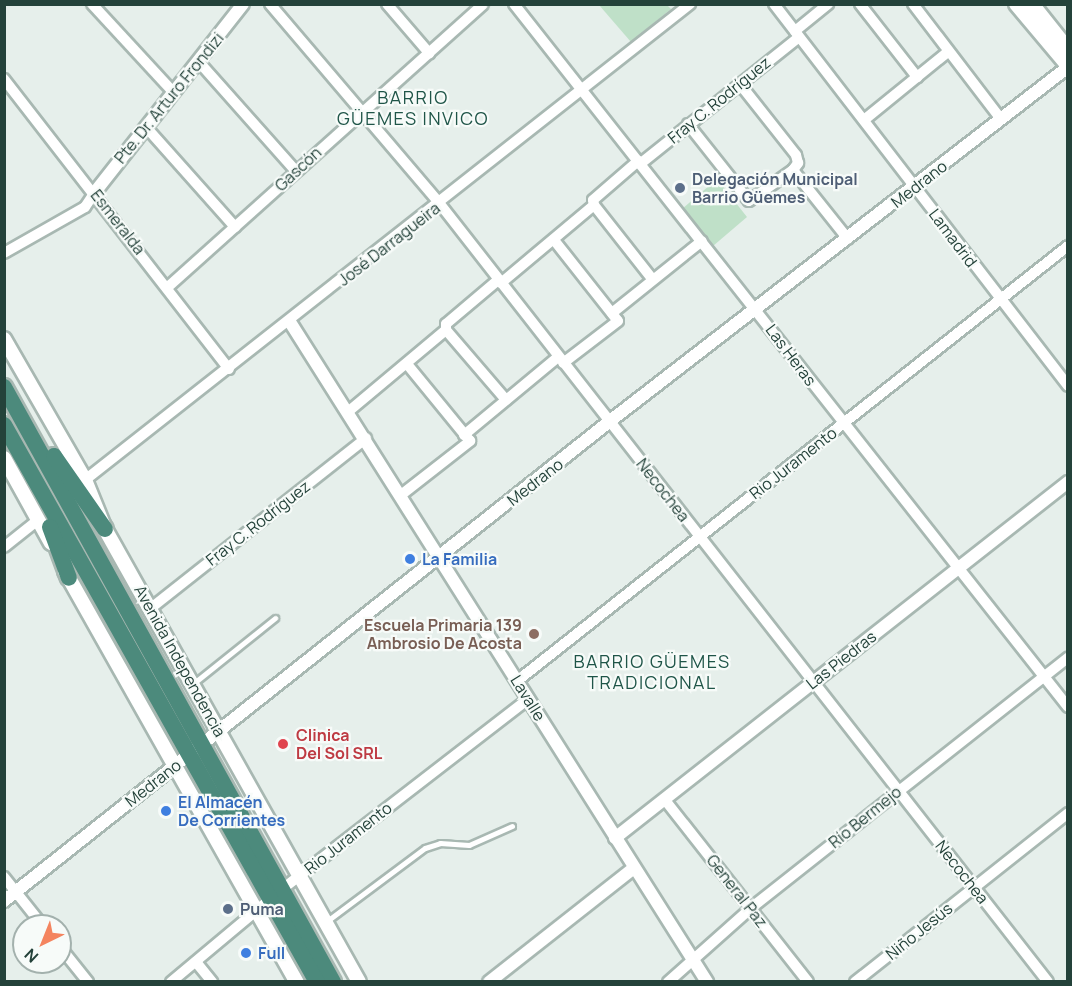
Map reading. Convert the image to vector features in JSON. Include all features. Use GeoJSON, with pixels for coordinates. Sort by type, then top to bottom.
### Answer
{"type":"FeatureCollection","features":[{"type":"Feature","properties":{"kind":"highway","name":"Avenida Independencia"},"geometry":{"type":"LineString","coordinates":[[4,387],[25,420],[276,895],[317,981]]}},
{"type":"Feature","properties":{"kind":"highway"},"geometry":{"type":"LineString","coordinates":[[25,420],[61,464],[105,529]]}},
{"type":"Feature","properties":{"kind":"highway","name":"Avenida Independencia"},"geometry":{"type":"LineString","coordinates":[[4,425],[10,452],[198,749]]}},
{"type":"Feature","properties":{"kind":"highway"},"geometry":{"type":"LineString","coordinates":[[10,452],[69,578]]}},
{"type":"Feature","properties":{"kind":"highway","name":"Avenida Independencia"},"geometry":{"type":"LineString","coordinates":[[276,895],[333,981]]}},
{"type":"Feature","properties":{"kind":"main road"},"geometry":{"type":"LineString","coordinates":[[1016,4],[1068,66]]}},
{"type":"Feature","properties":{"kind":"main road"},"geometry":{"type":"LineString","coordinates":[[1032,4],[1068,48]]}},
{"type":"Feature","properties":{"kind":"main road","name":"Avenida Independencia"},"geometry":{"type":"LineString","coordinates":[[4,339],[85,480],[105,529],[359,981]]}},
{"type":"Feature","properties":{"kind":"main road","name":"Avenida Independencia"},"geometry":{"type":"LineString","coordinates":[[10,452],[38,519],[69,578],[295,981]]}},
{"type":"Feature","properties":{"kind":"street"},"geometry":{"type":"LineString","coordinates":[[92,4],[174,93]]}},
{"type":"Feature","properties":{"kind":"street","name":"Pte. Dr. Arturo Frondizi"},"geometry":{"type":"LineString","coordinates":[[95,192],[243,4]]}},
{"type":"Feature","properties":{"kind":"street","name":"Necochea"},"geometry":{"type":"LineString","coordinates":[[270,4],[440,204],[812,683],[1048,981]]}},
{"type":"Feature","properties":{"kind":"street"},"geometry":{"type":"LineString","coordinates":[[387,4],[429,53]]}},
{"type":"Feature","properties":{"kind":"street","name":"Gascón"},"geometry":{"type":"LineString","coordinates":[[168,287],[295,170],[483,4]]}},
{"type":"Feature","properties":{"kind":"street","name":"Las Heras"},"geometry":{"type":"LineString","coordinates":[[514,4],[757,309],[958,570],[1068,707]]}},
{"type":"Feature","properties":{"kind":"street","name":"José Darragueira"},"geometry":{"type":"LineString","coordinates":[[85,480],[440,204],[690,4]]}},
{"type":"Feature","properties":{"kind":"street","name":"Lamadrid"},"geometry":{"type":"LineString","coordinates":[[774,4],[1068,386]]}},
{"type":"Feature","properties":{"kind":"street","name":"Fray C. Rodríguez"},"geometry":{"type":"LineString","coordinates":[[594,205],[592,201],[740,84],[828,4]]}},
{"type":"Feature","properties":{"kind":"street"},"geometry":{"type":"LineString","coordinates":[[860,4],[917,77]]}},
{"type":"Feature","properties":{"kind":"street"},"geometry":{"type":"LineString","coordinates":[[913,4],[1001,119]]}},
{"type":"Feature","properties":{"kind":"street"},"geometry":{"type":"LineString","coordinates":[[864,120],[950,51]]}},
{"type":"Feature","properties":{"kind":"street"},"geometry":{"type":"LineString","coordinates":[[199,62],[295,170]]}},
{"type":"Feature","properties":{"kind":"street","name":"Medrano"},"geometry":{"type":"LineString","coordinates":[[4,901],[219,734],[610,422],[1068,66]]}},
{"type":"Feature","properties":{"kind":"street","name":"Esmeralda"},"geometry":{"type":"LineString","coordinates":[[4,79],[95,192],[229,369]]}},
{"type":"Feature","properties":{"kind":"street"},"geometry":{"type":"LineString","coordinates":[[688,124],[749,201],[793,170],[798,163],[796,155],[740,84]]}},
{"type":"Feature","properties":{"kind":"street"},"geometry":{"type":"LineString","coordinates":[[146,127],[235,227]]}},
{"type":"Feature","properties":{"kind":"street"},"geometry":{"type":"LineString","coordinates":[[793,170],[848,239]]}},
{"type":"Feature","properties":{"kind":"street"},"geometry":{"type":"LineString","coordinates":[[4,253],[85,207],[95,192]]}},
{"type":"Feature","properties":{"kind":"street"},"geometry":{"type":"LineString","coordinates":[[506,400],[446,330],[446,324],[554,240],[594,205],[653,280]]}},
{"type":"Feature","properties":{"kind":"street"},"geometry":{"type":"LineString","coordinates":[[464,435],[560,360],[618,321],[554,240]]}},
{"type":"Feature","properties":{"kind":"street"},"geometry":{"type":"LineString","coordinates":[[612,313],[702,241]]}},
{"type":"Feature","properties":{"kind":"street","name":"Rio Juramento"},"geometry":{"type":"LineString","coordinates":[[517,681],[1068,246]]}},
{"type":"Feature","properties":{"kind":"street","name":"Lavalle"},"geometry":{"type":"LineString","coordinates":[[290,322],[349,411],[439,558],[707,981]]}},
{"type":"Feature","properties":{"kind":"street"},"geometry":{"type":"LineString","coordinates":[[349,411],[446,330]]}},
{"type":"Feature","properties":{"kind":"street"},"geometry":{"type":"LineString","coordinates":[[402,495],[470,441],[406,364]]}},
{"type":"Feature","properties":{"kind":"street","name":"Fray C. Rodríguez"},"geometry":{"type":"LineString","coordinates":[[151,608],[366,438]]}},
{"type":"Feature","properties":{"kind":"street","name":"Las Piedras"},"geometry":{"type":"LineString","coordinates":[[615,838],[1068,482]]}},
{"type":"Feature","properties":{"kind":"street"},"geometry":{"type":"LineString","coordinates":[[4,547],[38,519]]}},
{"type":"Feature","properties":{"kind":"street","name":"Río Bermejo"},"geometry":{"type":"LineString","coordinates":[[668,981],[694,961],[750,908],[1068,658]]}},
{"type":"Feature","properties":{"kind":"street","name":"Rio Juramento"},"geometry":{"type":"LineString","coordinates":[[171,981],[300,875],[528,699]]}},
{"type":"Feature","properties":{"kind":"street","name":"General Paz"},"geometry":{"type":"LineString","coordinates":[[665,800],[808,981]]}},
{"type":"Feature","properties":{"kind":"street","name":"Niño Jesús"},"geometry":{"type":"LineString","coordinates":[[855,981],[1068,813]]}},
{"type":"Feature","properties":{"kind":"street"},"geometry":{"type":"LineString","coordinates":[[489,981],[634,868]]}},
{"type":"Feature","properties":{"kind":"street"},"geometry":{"type":"LineString","coordinates":[[4,877],[33,914]]}},
{"type":"Feature","properties":{"kind":"street"},"geometry":{"type":"LineString","coordinates":[[72,962],[88,981]]}},
{"type":"Feature","properties":{"kind":"street"},"geometry":{"type":"LineString","coordinates":[[196,962],[212,981]]}},
{"type":"Feature","properties":{"kind":"lane"},"geometry":{"type":"LineString","coordinates":[[193,684],[275,618]]}},
{"type":"Feature","properties":{"kind":"lane"},"geometry":{"type":"LineString","coordinates":[[326,922],[425,848],[440,843],[469,845],[512,826]]}},
{"type":"Feature","properties":{"kind":"green space"},"geometry":{"type":"Polygon","coordinates":[[[599,5],[667,5],[671,9],[631,42],[599,5]]]}},
{"type":"Feature","properties":{"kind":"green space"},"geometry":{"type":"Polygon","coordinates":[[[717,179],[747,217],[713,246],[682,209],[717,179]]]}},
{"type":"Feature","properties":{"kind":"place","name":"Delegación Municipal Barrio Güemes"},"geometry":{"type":"Point","coordinates":[680,188]}},
{"type":"Feature","properties":{"kind":"place","name":"La Familia"},"geometry":{"type":"Point","coordinates":[410,559]}},
{"type":"Feature","properties":{"kind":"place","name":"Escuela Primaria 139 Ambrosio De Acosta"},"geometry":{"type":"Point","coordinates":[534,634]}},
{"type":"Feature","properties":{"kind":"place","name":"Clinica Del Sol SRL"},"geometry":{"type":"Point","coordinates":[283,744]}},
{"type":"Feature","properties":{"kind":"place","name":"El Almacén De Corrientes"},"geometry":{"type":"Point","coordinates":[166,811]}},
{"type":"Feature","properties":{"kind":"place","name":"Puma"},"geometry":{"type":"Point","coordinates":[228,909]}},
{"type":"Feature","properties":{"kind":"place","name":"Full"},"geometry":{"type":"Point","coordinates":[246,953]}},
{"type":"Feature","properties":{"kind":"district","name":"BARRIO GÜEMES INVICO"},"geometry":{"type":"Point","coordinates":[413,108]}},
{"type":"Feature","properties":{"kind":"district","name":"BARRIO GÜEMES TRADICIONAL"},"geometry":{"type":"Point","coordinates":[652,672]}}]}
